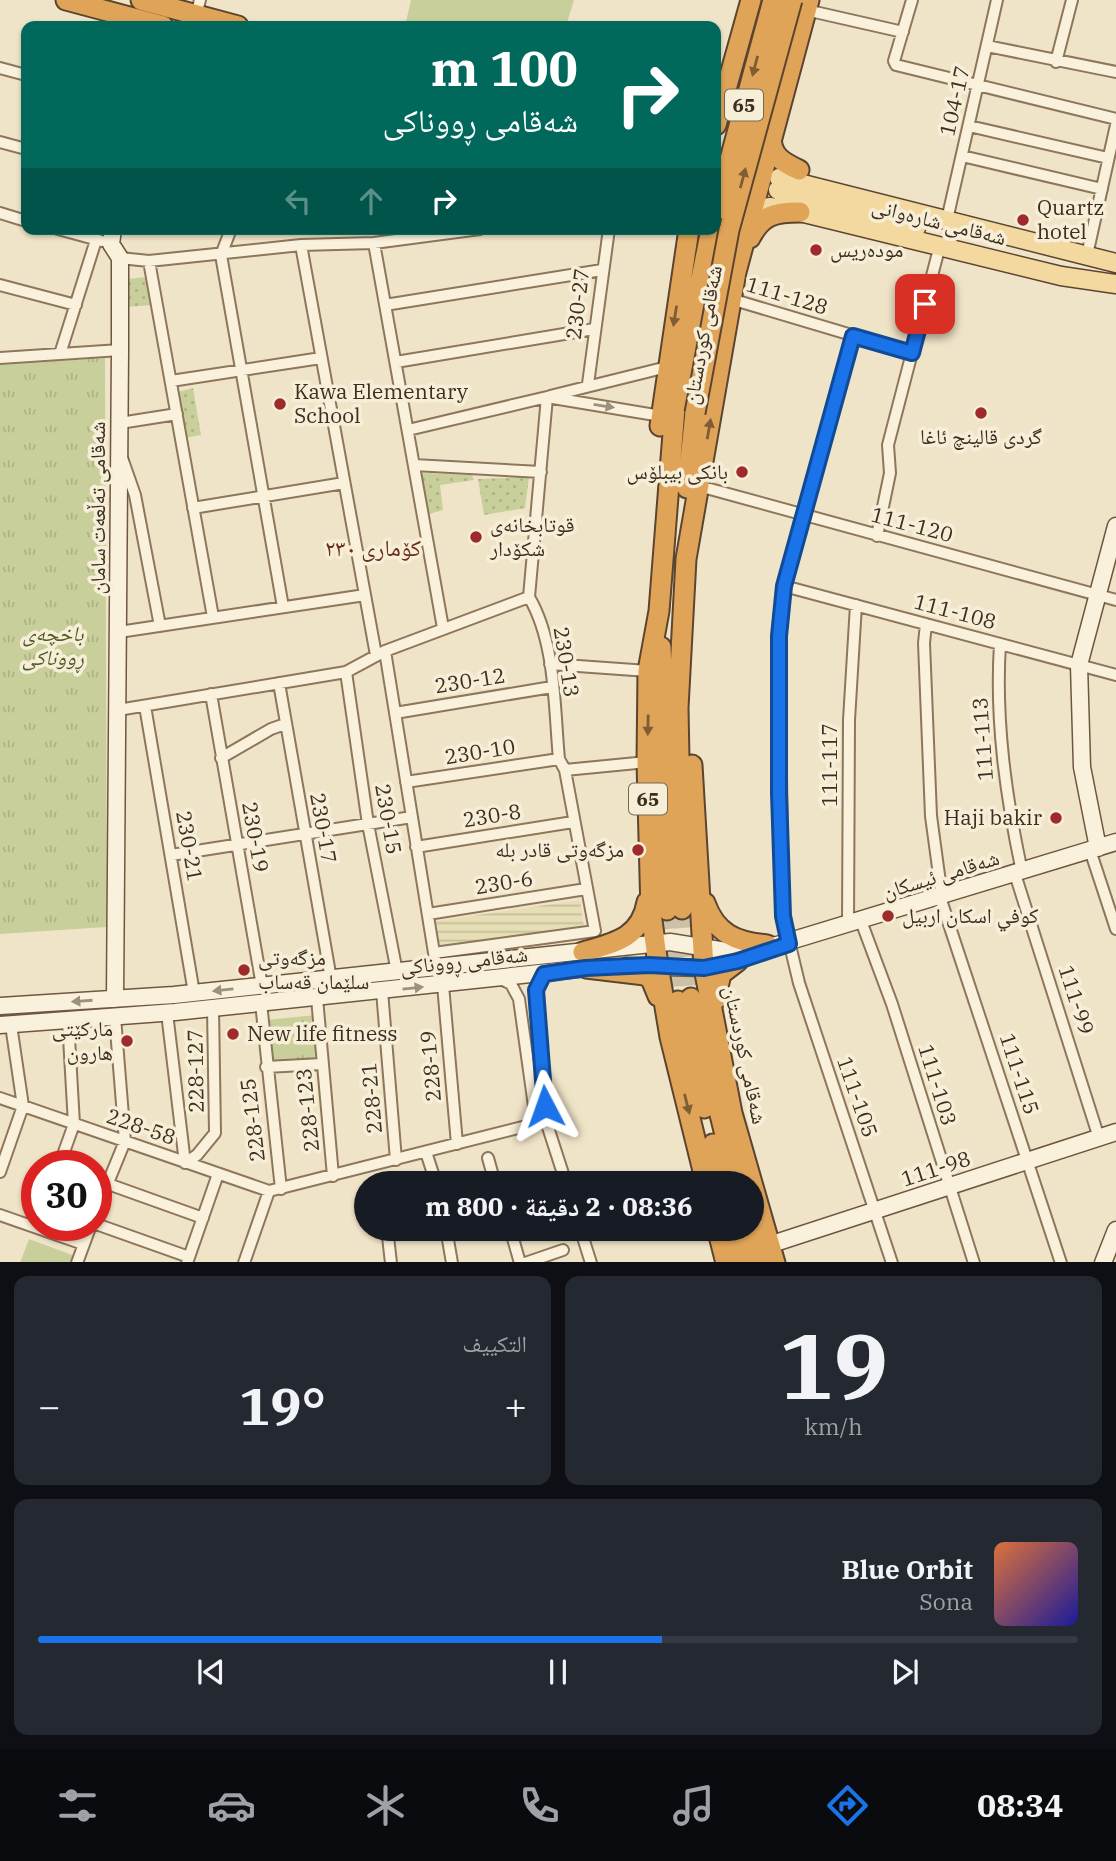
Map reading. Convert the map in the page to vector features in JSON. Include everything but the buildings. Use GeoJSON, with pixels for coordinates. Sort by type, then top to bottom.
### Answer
{"type":"FeatureCollection","features":[{"type":"Feature","properties":{"kind":"highway"},"geometry":{"type":"LineString","coordinates":[[66,0],[144,21]]}},
{"type":"Feature","properties":{"kind":"highway"},"geometry":{"type":"LineString","coordinates":[[141,0],[198,7],[227,21]]}},
{"type":"Feature","properties":{"kind":"highway","name":"65"},"geometry":{"type":"LineString","coordinates":[[721,108],[751,0]]}},
{"type":"Feature","properties":{"kind":"highway","name":"65"},"geometry":{"type":"LineString","coordinates":[[721,192],[773,0]]}},
{"type":"Feature","properties":{"kind":"highway","name":"شەقامی کوردستان"},"geometry":{"type":"LineString","coordinates":[[686,559],[736,272],[802,3]]}},
{"type":"Feature","properties":{"kind":"highway","name":"شەقامی کوردستان"},"geometry":{"type":"LineString","coordinates":[[687,236],[667,367],[677,412],[687,490],[684,642],[678,708],[674,909],[659,611],[662,560],[654,493],[677,412],[729,230],[802,3]]}},
{"type":"Feature","properties":{"kind":"highway"},"geometry":{"type":"LineString","coordinates":[[721,85],[734,65]]}},
{"type":"Feature","properties":{"kind":"highway"},"geometry":{"type":"LineString","coordinates":[[721,137],[769,144],[777,158],[799,170]]}},
{"type":"Feature","properties":{"kind":"highway"},"geometry":{"type":"LineString","coordinates":[[721,203],[752,210]]}},
{"type":"Feature","properties":{"kind":"highway"},"geometry":{"type":"LineString","coordinates":[[736,272],[761,219],[778,212],[800,212]]}},
{"type":"Feature","properties":{"kind":"highway","name":"شەقامی کوردستان"},"geometry":{"type":"LineString","coordinates":[[677,412],[710,235]]}},
{"type":"Feature","properties":{"kind":"highway","name":"شەقامی کوردستان"},"geometry":{"type":"LineString","coordinates":[[659,611],[648,671],[649,864],[658,965],[670,1037],[703,1171]]}},
{"type":"Feature","properties":{"kind":"highway","name":"شەقامی کوردستان"},"geometry":{"type":"LineString","coordinates":[[684,642],[704,968],[732,1113],[772,1254]]}},
{"type":"Feature","properties":{"kind":"highway"},"geometry":{"type":"LineString","coordinates":[[649,864],[656,909],[663,918],[670,920],[693,916],[697,908],[699,886]]}},
{"type":"Feature","properties":{"kind":"highway"},"geometry":{"type":"LineString","coordinates":[[584,960],[638,928],[645,912],[649,864]]}},
{"type":"Feature","properties":{"kind":"highway"},"geometry":{"type":"LineString","coordinates":[[699,886],[708,912],[719,930],[745,942],[777,945]]}},
{"type":"Feature","properties":{"kind":"highway"},"geometry":{"type":"LineString","coordinates":[[584,960],[649,977],[670,1037]]}},
{"type":"Feature","properties":{"kind":"highway"},"geometry":{"type":"LineString","coordinates":[[715,1018],[719,979],[726,969],[738,961]]}},
{"type":"Feature","properties":{"kind":"highway"},"geometry":{"type":"LineString","coordinates":[[670,1037],[669,994],[699,987],[705,993],[720,1048]]}},
{"type":"Feature","properties":{"kind":"highway","name":"شەقامی کوردستان"},"geometry":{"type":"LineString","coordinates":[[720,1171],[684,999],[734,1171]]}},
{"type":"Feature","properties":{"kind":"highway"},"geometry":{"type":"LineString","coordinates":[[720,1241],[726,1262]]}},
{"type":"Feature","properties":{"kind":"highway"},"geometry":{"type":"LineString","coordinates":[[737,1241],[743,1262]]}},
{"type":"Feature","properties":{"kind":"highway"},"geometry":{"type":"LineString","coordinates":[[752,1241],[758,1262]]}},
{"type":"Feature","properties":{"kind":"main road","name":"شەقامی شارەوانی"},"geometry":{"type":"LineString","coordinates":[[799,170],[950,211],[1087,256]]}},
{"type":"Feature","properties":{"kind":"main road","name":"شەقامی شارەوانی"},"geometry":{"type":"LineString","coordinates":[[1116,263],[778,184],[1116,283]]}},
{"type":"Feature","properties":{"kind":"main road","name":"شەقامی شارەوانی"},"geometry":{"type":"LineString","coordinates":[[752,210],[770,207],[800,212],[1061,276],[1116,283]]}},
{"type":"Feature","properties":{"kind":"main road","name":"شەقامی تەڵعەت سامان"},"geometry":{"type":"LineString","coordinates":[[110,243],[121,350],[115,999]]}},
{"type":"Feature","properties":{"kind":"main road"},"geometry":{"type":"LineString","coordinates":[[1094,849],[1082,766],[1079,665],[1116,526]]}},
{"type":"Feature","properties":{"kind":"main road","name":"شەقامی ئیسکان"},"geometry":{"type":"LineString","coordinates":[[682,968],[704,968],[738,961],[777,945],[1116,842]]}},
{"type":"Feature","properties":{"kind":"main road","name":"شەقامی ئیسکان"},"geometry":{"type":"LineString","coordinates":[[680,943],[726,951],[777,945]]}},
{"type":"Feature","properties":{"kind":"main road","name":"شەقامی ڕووناکی"},"geometry":{"type":"LineString","coordinates":[[6,1025],[171,1012],[544,974],[584,960],[656,944],[680,943]]}},
{"type":"Feature","properties":{"kind":"main road","name":"شەقامی ڕووناکی"},"geometry":{"type":"LineString","coordinates":[[0,1006],[174,995],[331,979],[397,972],[436,961],[584,960],[682,968]]}},
{"type":"Feature","properties":{"kind":"main road"},"geometry":{"type":"LineString","coordinates":[[171,1012],[174,995]]}},
{"type":"Feature","properties":{"kind":"main road","name":"111-98"},"geometry":{"type":"LineString","coordinates":[[772,1254],[875,1211],[1116,1132]]}},
{"type":"Feature","properties":{"kind":"main road"},"geometry":{"type":"LineString","coordinates":[[1102,1262],[1116,1230]]}},
{"type":"Feature","properties":{"kind":"street"},"geometry":{"type":"LineString","coordinates":[[912,0],[894,61],[897,65],[1116,119]]}},
{"type":"Feature","properties":{"kind":"street","name":"104-17"},"geometry":{"type":"LineString","coordinates":[[950,211],[997,0]]}},
{"type":"Feature","properties":{"kind":"street"},"geometry":{"type":"LineString","coordinates":[[1056,62],[1072,0]]}},
{"type":"Feature","properties":{"kind":"street"},"geometry":{"type":"LineString","coordinates":[[802,3],[903,32]]}},
{"type":"Feature","properties":{"kind":"street"},"geometry":{"type":"LineString","coordinates":[[987,46],[1116,72]]}},
{"type":"Feature","properties":{"kind":"street"},"geometry":{"type":"LineString","coordinates":[[0,68],[21,74]]}},
{"type":"Feature","properties":{"kind":"street"},"geometry":{"type":"LineString","coordinates":[[1087,256],[1116,125]]}},
{"type":"Feature","properties":{"kind":"street"},"geometry":{"type":"LineString","coordinates":[[969,126],[1108,159]]}},
{"type":"Feature","properties":{"kind":"street"},"geometry":{"type":"LineString","coordinates":[[0,142],[21,148]]}},
{"type":"Feature","properties":{"kind":"street"},"geometry":{"type":"LineString","coordinates":[[962,156],[1102,189]]}},
{"type":"Feature","properties":{"kind":"street"},"geometry":{"type":"LineString","coordinates":[[0,213],[21,219]]}},
{"type":"Feature","properties":{"kind":"street"},"geometry":{"type":"LineString","coordinates":[[80,235],[110,243],[149,261],[301,245],[374,243],[435,235]]}},
{"type":"Feature","properties":{"kind":"street"},"geometry":{"type":"LineString","coordinates":[[228,235],[221,255],[284,607]]}},
{"type":"Feature","properties":{"kind":"street","name":"230-27"},"geometry":{"type":"LineString","coordinates":[[588,384],[608,235]]}},
{"type":"Feature","properties":{"kind":"street"},"geometry":{"type":"LineString","coordinates":[[60,354],[76,305],[110,243]]}},
{"type":"Feature","properties":{"kind":"street"},"geometry":{"type":"LineString","coordinates":[[374,243],[443,628]]}},
{"type":"Feature","properties":{"kind":"street"},"geometry":{"type":"LineString","coordinates":[[301,245],[365,595],[395,713],[436,961]]}},
{"type":"Feature","properties":{"kind":"street"},"geometry":{"type":"LineString","coordinates":[[877,536],[890,473],[888,445],[940,245]]}},
{"type":"Feature","properties":{"kind":"street"},"geometry":{"type":"LineString","coordinates":[[149,261],[213,617]]}},
{"type":"Feature","properties":{"kind":"street"},"geometry":{"type":"LineString","coordinates":[[385,305],[602,270]]}},
{"type":"Feature","properties":{"kind":"street"},"geometry":{"type":"LineString","coordinates":[[0,285],[76,305]]}},
{"type":"Feature","properties":{"kind":"street","name":"111-128"},"geometry":{"type":"LineString","coordinates":[[731,299],[912,353]]}},
{"type":"Feature","properties":{"kind":"street"},"geometry":{"type":"LineString","coordinates":[[396,362],[594,329]]}},
{"type":"Feature","properties":{"kind":"street","name":"111-105"},"geometry":{"type":"LineString","coordinates":[[853,336],[784,586],[779,636],[779,793],[783,916],[777,945],[892,1262]]}},
{"type":"Feature","properties":{"kind":"street"},"geometry":{"type":"LineString","coordinates":[[0,358],[121,350]]}},
{"type":"Feature","properties":{"kind":"street"},"geometry":{"type":"LineString","coordinates":[[171,381],[321,358]]}},
{"type":"Feature","properties":{"kind":"street"},"geometry":{"type":"LineString","coordinates":[[408,430],[547,397],[588,384],[667,367]]}},
{"type":"Feature","properties":{"kind":"street"},"geometry":{"type":"LineString","coordinates":[[547,397],[677,412]]}},
{"type":"Feature","properties":{"kind":"street","name":"230-13"},"geometry":{"type":"LineString","coordinates":[[436,961],[595,932],[565,770],[559,759],[550,664],[537,611],[529,597],[547,397]]}},
{"type":"Feature","properties":{"kind":"street"},"geometry":{"type":"LineString","coordinates":[[120,424],[177,414]]}},
{"type":"Feature","properties":{"kind":"street"},"geometry":{"type":"LineString","coordinates":[[120,453],[135,495],[160,626]]}},
{"type":"Feature","properties":{"kind":"street"},"geometry":{"type":"LineString","coordinates":[[414,465],[541,472]]}},
{"type":"Feature","properties":{"kind":"street"},"geometry":{"type":"LineString","coordinates":[[193,508],[344,484]]}},
{"type":"Feature","properties":{"kind":"street","name":"111-120"},"geometry":{"type":"LineString","coordinates":[[699,486],[804,517],[1116,600]]}},
{"type":"Feature","properties":{"kind":"street","name":"111-108"},"geometry":{"type":"LineString","coordinates":[[784,586],[1116,675]]}},
{"type":"Feature","properties":{"kind":"street"},"geometry":{"type":"LineString","coordinates":[[118,632],[365,595]]}},
{"type":"Feature","properties":{"kind":"street"},"geometry":{"type":"LineString","coordinates":[[118,710],[346,672],[381,653],[529,597]]}},
{"type":"Feature","properties":{"kind":"street","name":"111-117"},"geometry":{"type":"LineString","coordinates":[[855,923],[849,720],[856,605]]}},
{"type":"Feature","properties":{"kind":"street","name":"111-115"},"geometry":{"type":"LineString","coordinates":[[926,624],[924,643],[931,816],[941,897],[1061,1262]]}},
{"type":"Feature","properties":{"kind":"street","name":"111-113"},"geometry":{"type":"LineString","coordinates":[[1000,644],[998,678],[1004,779],[1018,873]]}},
{"type":"Feature","properties":{"kind":"street"},"geometry":{"type":"LineString","coordinates":[[550,664],[648,671]]}},
{"type":"Feature","properties":{"kind":"street","name":"230-15"},"geometry":{"type":"LineString","coordinates":[[346,672],[368,824],[397,972]]}},
{"type":"Feature","properties":{"kind":"street","name":"230-17"},"geometry":{"type":"LineString","coordinates":[[279,683],[331,979]]}},
{"type":"Feature","properties":{"kind":"street","name":"230-12"},"geometry":{"type":"LineString","coordinates":[[395,713],[552,687]]}},
{"type":"Feature","properties":{"kind":"street","name":"230-19"},"geometry":{"type":"LineString","coordinates":[[211,694],[262,986]]}},
{"type":"Feature","properties":{"kind":"street","name":"230-21"},"geometry":{"type":"LineString","coordinates":[[145,706],[194,993]]}},
{"type":"Feature","properties":{"kind":"street"},"geometry":{"type":"LineString","coordinates":[[221,758],[271,729],[285,724]]}},
{"type":"Feature","properties":{"kind":"street","name":"230-10"},"geometry":{"type":"LineString","coordinates":[[406,782],[559,759]]}},
{"type":"Feature","properties":{"kind":"street"},"geometry":{"type":"LineString","coordinates":[[565,770],[647,762]]}},
{"type":"Feature","properties":{"kind":"street"},"geometry":{"type":"LineString","coordinates":[[171,855],[412,817]]}},
{"type":"Feature","properties":{"kind":"street","name":"230-8"},"geometry":{"type":"LineString","coordinates":[[416,847],[573,822]]}},
{"type":"Feature","properties":{"kind":"street"},"geometry":{"type":"LineString","coordinates":[[1094,849],[1116,929]]}},
{"type":"Feature","properties":{"kind":"street","name":"111-99"},"geometry":{"type":"LineString","coordinates":[[1018,873],[1099,1138]]}},
{"type":"Feature","properties":{"kind":"street","name":"230-6"},"geometry":{"type":"LineString","coordinates":[[428,914],[586,889]]}},
{"type":"Feature","properties":{"kind":"street","name":"111-103"},"geometry":{"type":"LineString","coordinates":[[855,923],[892,1004],[974,1262]]}},
{"type":"Feature","properties":{"kind":"street"},"geometry":{"type":"LineString","coordinates":[[544,974],[536,990],[546,1121],[562,1171]]}},
{"type":"Feature","properties":{"kind":"street"},"geometry":{"type":"LineString","coordinates":[[501,979],[511,984],[519,999],[534,1106],[537,1115],[546,1121]]}},
{"type":"Feature","properties":{"kind":"street","name":"228-19"},"geometry":{"type":"LineString","coordinates":[[443,985],[457,1144]]}},
{"type":"Feature","properties":{"kind":"street","name":"228-21"},"geometry":{"type":"LineString","coordinates":[[382,991],[396,1160]]}},
{"type":"Feature","properties":{"kind":"street","name":"228-123"},"geometry":{"type":"LineString","coordinates":[[317,998],[333,1176]]}},
{"type":"Feature","properties":{"kind":"street","name":"228-125"},"geometry":{"type":"LineString","coordinates":[[261,1003],[266,1067],[284,1189]]}},
{"type":"Feature","properties":{"kind":"street","name":"228-127"},"geometry":{"type":"LineString","coordinates":[[185,1163],[197,1155],[215,1133],[213,1008]]}},
{"type":"Feature","properties":{"kind":"street"},"geometry":{"type":"LineString","coordinates":[[171,1012],[185,1163]]}},
{"type":"Feature","properties":{"kind":"street"},"geometry":{"type":"LineString","coordinates":[[112,1174],[125,1141],[115,1017]]}},
{"type":"Feature","properties":{"kind":"street"},"geometry":{"type":"LineString","coordinates":[[65,1150],[74,1124],[68,1020]]}},
{"type":"Feature","properties":{"kind":"street"},"geometry":{"type":"LineString","coordinates":[[0,1172],[23,1106],[6,1025]]}},
{"type":"Feature","properties":{"kind":"street"},"geometry":{"type":"LineString","coordinates":[[266,1067],[322,1064]]}},
{"type":"Feature","properties":{"kind":"street","name":"228-58"},"geometry":{"type":"LineString","coordinates":[[0,1098],[269,1191]]}},
{"type":"Feature","properties":{"kind":"street"},"geometry":{"type":"LineString","coordinates":[[244,1262],[269,1191],[546,1121]]}},
{"type":"Feature","properties":{"kind":"street"},"geometry":{"type":"LineString","coordinates":[[426,1152],[432,1171]]}},
{"type":"Feature","properties":{"kind":"street"},"geometry":{"type":"LineString","coordinates":[[488,1158],[492,1171]]}},
{"type":"Feature","properties":{"kind":"street"},"geometry":{"type":"LineString","coordinates":[[112,1230],[188,1260],[218,1174]]}},
{"type":"Feature","properties":{"kind":"street"},"geometry":{"type":"LineString","coordinates":[[112,1185],[203,1218]]}},
{"type":"Feature","properties":{"kind":"street"},"geometry":{"type":"LineString","coordinates":[[0,1215],[21,1221]]}},
{"type":"Feature","properties":{"kind":"street"},"geometry":{"type":"LineString","coordinates":[[75,1241],[83,1244]]}},
{"type":"Feature","properties":{"kind":"street"},"geometry":{"type":"LineString","coordinates":[[77,1262],[84,1241]]}},
{"type":"Feature","properties":{"kind":"street"},"geometry":{"type":"LineString","coordinates":[[389,1241],[391,1262]]}},
{"type":"Feature","properties":{"kind":"street"},"geometry":{"type":"LineString","coordinates":[[448,1241],[452,1260]]}},
{"type":"Feature","properties":{"kind":"street"},"geometry":{"type":"LineString","coordinates":[[515,1241],[523,1262],[563,1250]]}},
{"type":"Feature","properties":{"kind":"street"},"geometry":{"type":"LineString","coordinates":[[584,1241],[591,1262]]}},
{"type":"Feature","properties":{"kind":"shaded area"},"geometry":{"type":"Polygon","coordinates":[[[580,900],[584,927],[439,946],[436,921],[580,900]]]}},
{"type":"Feature","properties":{"kind":"green space"},"geometry":{"type":"Polygon","coordinates":[[[411,0],[574,0],[568,21],[406,21],[411,0]]]}},
{"type":"Feature","properties":{"kind":"green space"},"geometry":{"type":"Polygon","coordinates":[[[148,277],[153,305],[126,307],[125,279],[148,277]]]}},
{"type":"Feature","properties":{"kind":"green space","name":"باخچەی ڕووناکی"},"geometry":{"type":"Polygon","coordinates":[[[105,358],[107,927],[0,934],[0,365],[105,358]]]}},
{"type":"Feature","properties":{"kind":"green space"},"geometry":{"type":"Polygon","coordinates":[[[193,388],[201,435],[184,438],[174,393],[193,388]]]}},
{"type":"Feature","properties":{"kind":"green space"},"geometry":{"type":"Polygon","coordinates":[[[419,473],[472,475],[474,480],[440,485],[443,510],[429,514],[419,473]]]}},
{"type":"Feature","properties":{"kind":"green space"},"geometry":{"type":"Polygon","coordinates":[[[529,477],[525,508],[484,515],[478,479],[529,477]]]}},
{"type":"Feature","properties":{"kind":"green space"},"geometry":{"type":"Polygon","coordinates":[[[316,1015],[318,1062],[269,1065],[266,1020],[316,1015]]]}},
{"type":"Feature","properties":{"kind":"green space"},"geometry":{"type":"Polygon","coordinates":[[[28,1241],[34,1241],[75,1256],[73,1262],[20,1262],[28,1241]]]}},
{"type":"Feature","properties":{"kind":"tunnel"},"geometry":{"type":"LineString","coordinates":[[682,909],[691,998]]}},
{"type":"Feature","properties":{"kind":"tunnel"},"geometry":{"type":"LineString","coordinates":[[667,910],[678,1001]]}},
{"type":"Feature","properties":{"kind":"place","name":"Quartz hotel"},"geometry":{"type":"Point","coordinates":[1023,220]}},
{"type":"Feature","properties":{"kind":"place","name":"مودەریس"},"geometry":{"type":"Point","coordinates":[816,250]}},
{"type":"Feature","properties":{"kind":"place","name":"Kawa Elementary School"},"geometry":{"type":"Point","coordinates":[280,404]}},
{"type":"Feature","properties":{"kind":"place","name":"گردی قالینچ ئاغا"},"geometry":{"type":"Point","coordinates":[981,413]}},
{"type":"Feature","properties":{"kind":"place","name":"بانکی بیبلۆس"},"geometry":{"type":"Point","coordinates":[742,472]}},
{"type":"Feature","properties":{"kind":"place","name":"قوتابخانەی شكۆدار"},"geometry":{"type":"Point","coordinates":[476,537]}},
{"type":"Feature","properties":{"kind":"place","name":"Haji bakir"},"geometry":{"type":"Point","coordinates":[1056,818]}},
{"type":"Feature","properties":{"kind":"place","name":"مزگەوتی قادر بلە"},"geometry":{"type":"Point","coordinates":[638,850]}},
{"type":"Feature","properties":{"kind":"place","name":"كوفي اسكان اربيل"},"geometry":{"type":"Point","coordinates":[888,916]}},
{"type":"Feature","properties":{"kind":"place","name":"مزگەوتی سلێمان قەساب"},"geometry":{"type":"Point","coordinates":[244,970]}},
{"type":"Feature","properties":{"kind":"place","name":"New life fitness"},"geometry":{"type":"Point","coordinates":[233,1034]}},
{"type":"Feature","properties":{"kind":"place","name":"مارکێتی هارون"},"geometry":{"type":"Point","coordinates":[127,1041]}},
{"type":"Feature","properties":{"kind":"district","name":"کۆماری ٢٣٠"},"geometry":{"type":"Point","coordinates":[373,548]}},
{"type":"Feature","properties":{"kind":"route"},"geometry":{"type":"LineString","coordinates":[[545,1106],[536,990],[544,974],[586,968],[649,965],[704,968],[738,961],[789,944],[783,916],[779,793],[779,636],[784,586],[853,336],[912,353],[925,304]]}}]}
